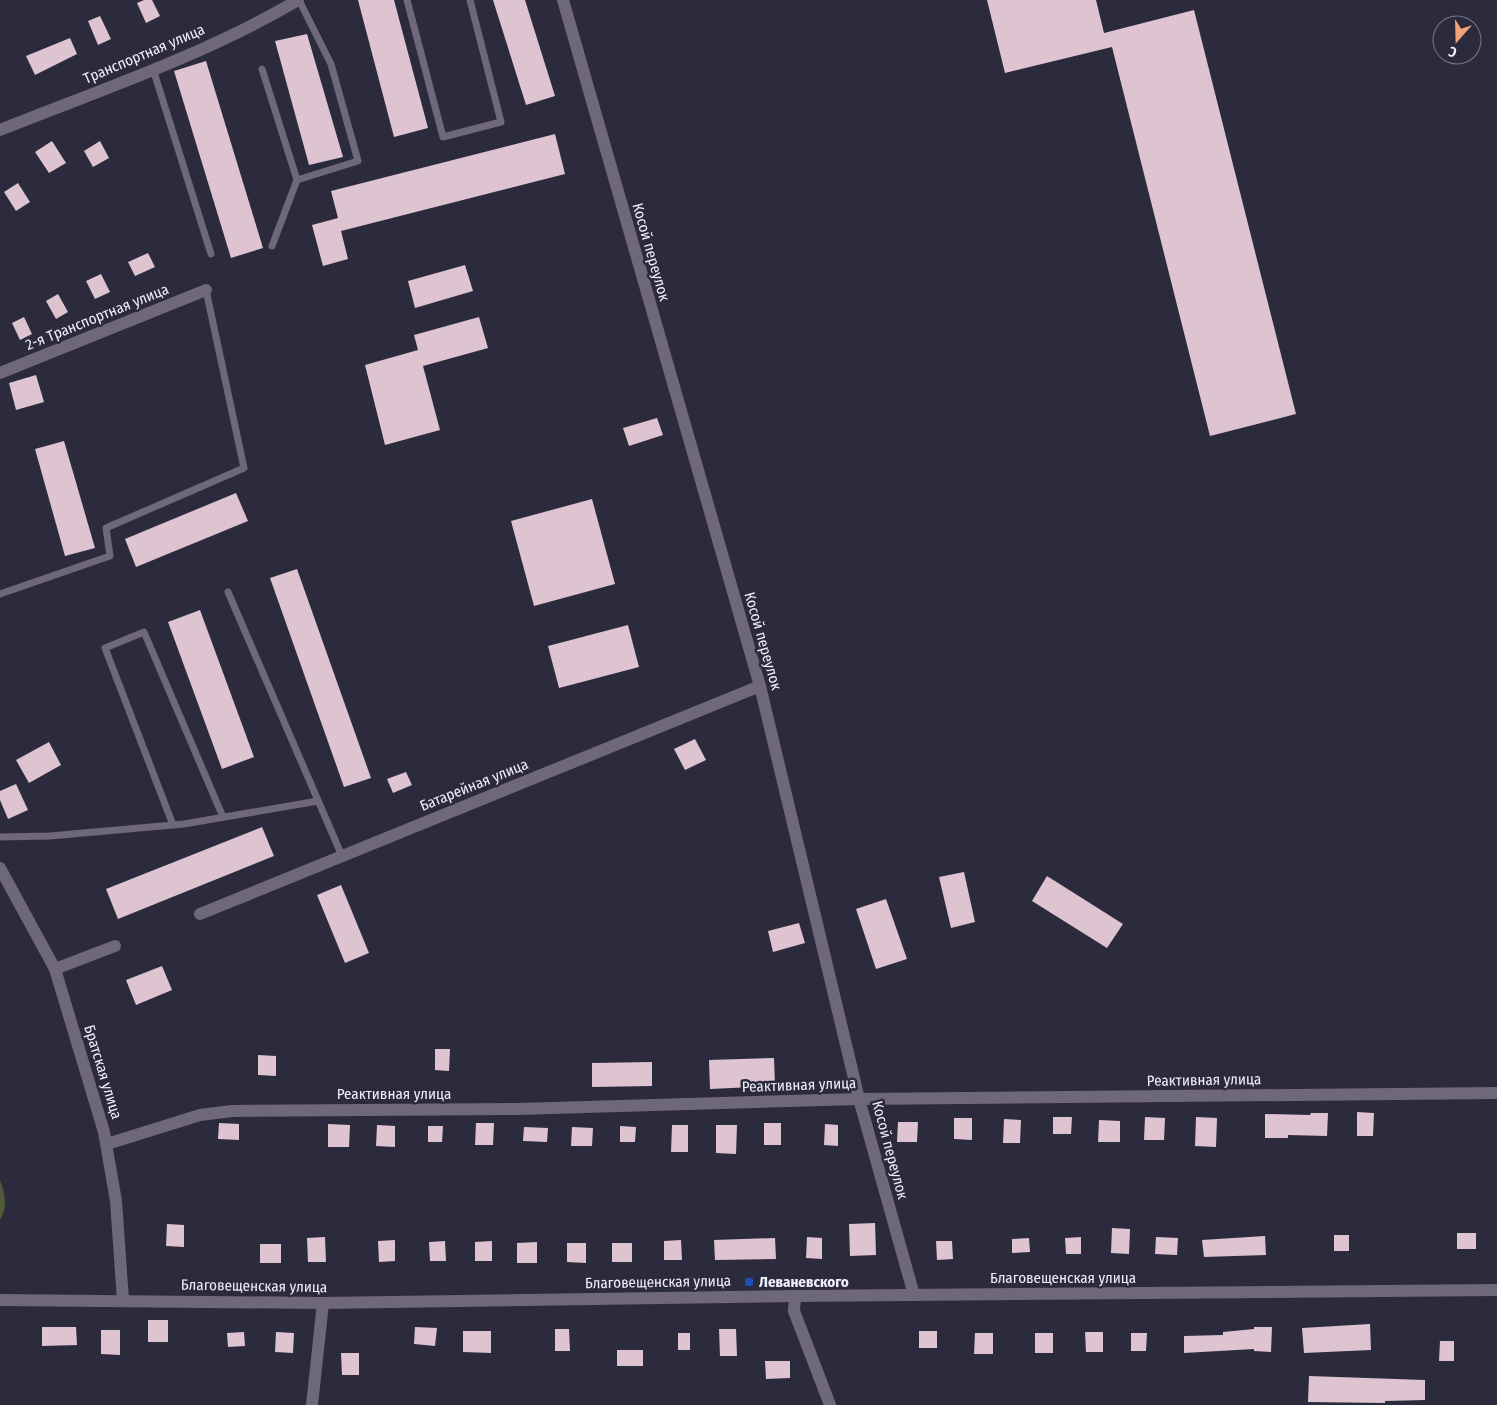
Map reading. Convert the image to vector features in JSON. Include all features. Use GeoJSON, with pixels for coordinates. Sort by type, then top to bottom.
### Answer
{"type":"FeatureCollection","features":[{"type":"Feature","properties":{"kind":"street","name":"Транспортная улица"},"geometry":{"type":"LineString","coordinates":[[0,130],[153,69],[264,20],[298,0]]}},
{"type":"Feature","properties":{"kind":"street","name":"Косой переулок"},"geometry":{"type":"LineString","coordinates":[[563,0],[760,686],[859,1099],[914,1295]]}},
{"type":"Feature","properties":{"kind":"street","name":"2-я Транспортная улица"},"geometry":{"type":"LineString","coordinates":[[0,374],[206,290]]}},
{"type":"Feature","properties":{"kind":"street","name":"Батарейная улица"},"geometry":{"type":"LineString","coordinates":[[200,914],[760,686]]}},
{"type":"Feature","properties":{"kind":"street","name":"Братская улица"},"geometry":{"type":"LineString","coordinates":[[0,868],[55,969],[106,1144],[116,1201],[123,1300]]}},
{"type":"Feature","properties":{"kind":"street"},"geometry":{"type":"LineString","coordinates":[[55,969],[115,946]]}},
{"type":"Feature","properties":{"kind":"street","name":"Реактивная улица"},"geometry":{"type":"LineString","coordinates":[[106,1144],[200,1115],[232,1111],[518,1109],[859,1099],[1497,1093]]}},
{"type":"Feature","properties":{"kind":"street","name":"Благовещенская улица"},"geometry":{"type":"LineString","coordinates":[[0,1300],[323,1303],[795,1296],[1497,1290]]}},
{"type":"Feature","properties":{"kind":"street"},"geometry":{"type":"LineString","coordinates":[[795,1296],[794,1311],[830,1405]]}},
{"type":"Feature","properties":{"kind":"street"},"geometry":{"type":"LineString","coordinates":[[312,1405],[323,1303]]}},
{"type":"Feature","properties":{"kind":"lane"},"geometry":{"type":"LineString","coordinates":[[297,180],[358,161],[331,64],[298,0]]}},
{"type":"Feature","properties":{"kind":"lane"},"geometry":{"type":"LineString","coordinates":[[407,0],[443,137],[501,122],[470,0]]}},
{"type":"Feature","properties":{"kind":"lane"},"geometry":{"type":"LineString","coordinates":[[153,69],[211,254]]}},
{"type":"Feature","properties":{"kind":"lane"},"geometry":{"type":"LineString","coordinates":[[262,69],[297,180],[272,246]]}},
{"type":"Feature","properties":{"kind":"lane"},"geometry":{"type":"LineString","coordinates":[[0,594],[110,556],[106,528],[244,468],[206,290]]}},
{"type":"Feature","properties":{"kind":"lane"},"geometry":{"type":"LineString","coordinates":[[228,592],[342,856]]}},
{"type":"Feature","properties":{"kind":"lane"},"geometry":{"type":"LineString","coordinates":[[173,825],[105,648],[144,632],[223,818]]}},
{"type":"Feature","properties":{"kind":"lane"},"geometry":{"type":"LineString","coordinates":[[0,836],[50,836],[173,825],[318,801]]}},
{"type":"Feature","properties":{"kind":"green space"},"geometry":{"type":"Polygon","coordinates":[[[0,1180],[5,1200],[3,1215],[0,1220],[0,1180]]]}},
{"type":"Feature","properties":{"kind":"building"},"geometry":{"type":"Polygon","coordinates":[[[144,0],[152,0],[160,16],[146,23],[137,3],[144,0]]]}},
{"type":"Feature","properties":{"kind":"building"},"geometry":{"type":"Polygon","coordinates":[[[358,0],[394,0],[428,128],[394,137],[358,0]]]}},
{"type":"Feature","properties":{"kind":"building"},"geometry":{"type":"Polygon","coordinates":[[[493,0],[525,0],[555,96],[526,105],[493,0]]]}},
{"type":"Feature","properties":{"kind":"building"},"geometry":{"type":"Polygon","coordinates":[[[987,0],[1096,0],[1104,33],[1194,10],[1296,414],[1210,436],[1112,47],[1005,73],[987,0]]]}},
{"type":"Feature","properties":{"kind":"building"},"geometry":{"type":"Polygon","coordinates":[[[100,16],[111,39],[98,45],[88,21],[100,16]]]}},
{"type":"Feature","properties":{"kind":"building"},"geometry":{"type":"Polygon","coordinates":[[[307,34],[343,157],[309,165],[275,41],[307,34]]]}},
{"type":"Feature","properties":{"kind":"building"},"geometry":{"type":"Polygon","coordinates":[[[70,38],[77,54],[35,75],[26,56],[70,38]]]}},
{"type":"Feature","properties":{"kind":"building"},"geometry":{"type":"Polygon","coordinates":[[[206,61],[263,248],[231,258],[174,71],[206,61]]]}},
{"type":"Feature","properties":{"kind":"building"},"geometry":{"type":"Polygon","coordinates":[[[555,134],[565,174],[341,231],[348,259],[323,266],[312,225],[338,218],[331,191],[555,134]]]}},
{"type":"Feature","properties":{"kind":"building"},"geometry":{"type":"Polygon","coordinates":[[[52,141],[66,163],[49,173],[35,152],[52,141]]]}},
{"type":"Feature","properties":{"kind":"building"},"geometry":{"type":"Polygon","coordinates":[[[100,141],[109,158],[93,167],[84,151],[100,141]]]}},
{"type":"Feature","properties":{"kind":"building"},"geometry":{"type":"Polygon","coordinates":[[[18,183],[30,202],[16,211],[4,192],[18,183]]]}},
{"type":"Feature","properties":{"kind":"building"},"geometry":{"type":"Polygon","coordinates":[[[148,253],[155,267],[135,276],[128,262],[148,253]]]}},
{"type":"Feature","properties":{"kind":"building"},"geometry":{"type":"Polygon","coordinates":[[[465,265],[473,291],[415,308],[408,281],[465,265]]]}},
{"type":"Feature","properties":{"kind":"building"},"geometry":{"type":"Polygon","coordinates":[[[101,274],[110,292],[95,299],[86,281],[101,274]]]}},
{"type":"Feature","properties":{"kind":"building"},"geometry":{"type":"Polygon","coordinates":[[[58,294],[68,312],[56,319],[46,301],[58,294]]]}},
{"type":"Feature","properties":{"kind":"building"},"geometry":{"type":"Polygon","coordinates":[[[24,317],[32,334],[20,340],[12,323],[24,317]]]}},
{"type":"Feature","properties":{"kind":"building"},"geometry":{"type":"Polygon","coordinates":[[[479,317],[488,348],[423,366],[440,430],[385,445],[365,365],[418,350],[414,335],[479,317]]]}},
{"type":"Feature","properties":{"kind":"building"},"geometry":{"type":"Polygon","coordinates":[[[36,375],[44,402],[16,410],[9,383],[36,375]]]}},
{"type":"Feature","properties":{"kind":"building"},"geometry":{"type":"Polygon","coordinates":[[[657,418],[663,435],[629,446],[623,428],[657,418]]]}},
{"type":"Feature","properties":{"kind":"building"},"geometry":{"type":"Polygon","coordinates":[[[64,441],[95,548],[65,556],[35,449],[64,441]]]}},
{"type":"Feature","properties":{"kind":"building"},"geometry":{"type":"Polygon","coordinates":[[[236,493],[248,521],[136,567],[125,539],[236,493]]]}},
{"type":"Feature","properties":{"kind":"building"},"geometry":{"type":"Polygon","coordinates":[[[592,499],[615,584],[534,606],[511,521],[592,499]]]}},
{"type":"Feature","properties":{"kind":"building"},"geometry":{"type":"Polygon","coordinates":[[[297,569],[371,778],[344,787],[270,578],[297,569]]]}},
{"type":"Feature","properties":{"kind":"building"},"geometry":{"type":"Polygon","coordinates":[[[200,610],[254,757],[222,769],[168,622],[200,610]]]}},
{"type":"Feature","properties":{"kind":"building"},"geometry":{"type":"Polygon","coordinates":[[[628,625],[639,667],[559,688],[548,646],[628,625]]]}},
{"type":"Feature","properties":{"kind":"building"},"geometry":{"type":"Polygon","coordinates":[[[695,739],[706,760],[685,770],[674,749],[695,739]]]}},
{"type":"Feature","properties":{"kind":"building"},"geometry":{"type":"Polygon","coordinates":[[[49,742],[61,765],[29,783],[16,760],[49,742]]]}},
{"type":"Feature","properties":{"kind":"building"},"geometry":{"type":"Polygon","coordinates":[[[406,772],[412,785],[393,793],[387,779],[406,772]]]}},
{"type":"Feature","properties":{"kind":"building"},"geometry":{"type":"Polygon","coordinates":[[[16,784],[28,810],[8,819],[0,800],[0,791],[16,784]]]}},
{"type":"Feature","properties":{"kind":"building"},"geometry":{"type":"Polygon","coordinates":[[[262,827],[274,856],[118,919],[106,889],[262,827]]]}},
{"type":"Feature","properties":{"kind":"building"},"geometry":{"type":"Polygon","coordinates":[[[964,872],[975,922],[951,928],[939,877],[964,872]]]}},
{"type":"Feature","properties":{"kind":"building"},"geometry":{"type":"Polygon","coordinates":[[[1047,876],[1123,924],[1107,948],[1032,901],[1047,876]]]}},
{"type":"Feature","properties":{"kind":"building"},"geometry":{"type":"Polygon","coordinates":[[[341,885],[369,953],[345,963],[317,895],[341,885]]]}},
{"type":"Feature","properties":{"kind":"building"},"geometry":{"type":"Polygon","coordinates":[[[886,899],[907,959],[876,969],[856,909],[886,899]]]}},
{"type":"Feature","properties":{"kind":"building"},"geometry":{"type":"Polygon","coordinates":[[[799,923],[805,943],[773,952],[768,931],[799,923]]]}},
{"type":"Feature","properties":{"kind":"building"},"geometry":{"type":"Polygon","coordinates":[[[162,966],[172,990],[136,1005],[126,980],[162,966]]]}},
{"type":"Feature","properties":{"kind":"building"},"geometry":{"type":"Polygon","coordinates":[[[435,1049],[450,1049],[449,1071],[435,1070],[435,1049]]]}},
{"type":"Feature","properties":{"kind":"building"},"geometry":{"type":"Polygon","coordinates":[[[258,1055],[276,1056],[276,1076],[258,1075],[258,1055]]]}},
{"type":"Feature","properties":{"kind":"building"},"geometry":{"type":"Polygon","coordinates":[[[774,1058],[775,1086],[710,1089],[709,1060],[774,1058]]]}},
{"type":"Feature","properties":{"kind":"building"},"geometry":{"type":"Polygon","coordinates":[[[652,1062],[652,1086],[592,1087],[592,1063],[652,1062]]]}},
{"type":"Feature","properties":{"kind":"building"},"geometry":{"type":"Polygon","coordinates":[[[1357,1112],[1374,1113],[1373,1136],[1357,1136],[1357,1112]]]}},
{"type":"Feature","properties":{"kind":"building"},"geometry":{"type":"Polygon","coordinates":[[[1311,1113],[1328,1113],[1327,1136],[1288,1135],[1288,1138],[1265,1138],[1265,1114],[1310,1115],[1311,1113]]]}},
{"type":"Feature","properties":{"kind":"building"},"geometry":{"type":"Polygon","coordinates":[[[1053,1117],[1072,1117],[1071,1134],[1053,1134],[1053,1117]]]}},
{"type":"Feature","properties":{"kind":"building"},"geometry":{"type":"Polygon","coordinates":[[[1145,1117],[1165,1118],[1164,1140],[1144,1140],[1145,1117]]]}},
{"type":"Feature","properties":{"kind":"building"},"geometry":{"type":"Polygon","coordinates":[[[1196,1117],[1217,1118],[1216,1147],[1195,1146],[1196,1117]]]}},
{"type":"Feature","properties":{"kind":"building"},"geometry":{"type":"Polygon","coordinates":[[[954,1118],[972,1118],[972,1140],[954,1139],[954,1118]]]}},
{"type":"Feature","properties":{"kind":"building"},"geometry":{"type":"Polygon","coordinates":[[[1004,1119],[1021,1120],[1020,1143],[1003,1143],[1004,1119]]]}},
{"type":"Feature","properties":{"kind":"building"},"geometry":{"type":"Polygon","coordinates":[[[1099,1120],[1120,1121],[1120,1142],[1098,1142],[1099,1120]]]}},
{"type":"Feature","properties":{"kind":"building"},"geometry":{"type":"Polygon","coordinates":[[[898,1122],[918,1122],[917,1142],[897,1142],[898,1122]]]}},
{"type":"Feature","properties":{"kind":"building"},"geometry":{"type":"Polygon","coordinates":[[[219,1123],[239,1124],[239,1140],[218,1139],[219,1123]]]}},
{"type":"Feature","properties":{"kind":"building"},"geometry":{"type":"Polygon","coordinates":[[[476,1123],[494,1123],[493,1145],[475,1145],[476,1123]]]}},
{"type":"Feature","properties":{"kind":"building"},"geometry":{"type":"Polygon","coordinates":[[[764,1123],[781,1123],[781,1145],[764,1145],[764,1123]]]}},
{"type":"Feature","properties":{"kind":"building"},"geometry":{"type":"Polygon","coordinates":[[[328,1124],[350,1125],[349,1147],[328,1147],[328,1124]]]}},
{"type":"Feature","properties":{"kind":"building"},"geometry":{"type":"Polygon","coordinates":[[[825,1124],[838,1125],[838,1146],[824,1145],[825,1124]]]}},
{"type":"Feature","properties":{"kind":"building"},"geometry":{"type":"Polygon","coordinates":[[[377,1125],[395,1126],[395,1147],[376,1146],[377,1125]]]}},
{"type":"Feature","properties":{"kind":"building"},"geometry":{"type":"Polygon","coordinates":[[[672,1125],[688,1125],[688,1152],[671,1152],[672,1125]]]}},
{"type":"Feature","properties":{"kind":"building"},"geometry":{"type":"Polygon","coordinates":[[[716,1125],[737,1125],[736,1154],[716,1153],[716,1125]]]}},
{"type":"Feature","properties":{"kind":"building"},"geometry":{"type":"Polygon","coordinates":[[[428,1126],[443,1126],[442,1142],[428,1142],[428,1126]]]}},
{"type":"Feature","properties":{"kind":"building"},"geometry":{"type":"Polygon","coordinates":[[[620,1126],[636,1127],[635,1142],[620,1142],[620,1126]]]}},
{"type":"Feature","properties":{"kind":"building"},"geometry":{"type":"Polygon","coordinates":[[[524,1127],[548,1128],[547,1142],[523,1141],[524,1127]]]}},
{"type":"Feature","properties":{"kind":"building"},"geometry":{"type":"Polygon","coordinates":[[[572,1127],[593,1128],[592,1146],[571,1146],[572,1127]]]}},
{"type":"Feature","properties":{"kind":"building"},"geometry":{"type":"Polygon","coordinates":[[[875,1223],[876,1255],[850,1256],[849,1224],[875,1223]]]}},
{"type":"Feature","properties":{"kind":"building"},"geometry":{"type":"Polygon","coordinates":[[[167,1224],[184,1225],[184,1247],[166,1246],[167,1224]]]}},
{"type":"Feature","properties":{"kind":"building"},"geometry":{"type":"Polygon","coordinates":[[[1112,1228],[1130,1229],[1129,1254],[1111,1253],[1112,1228]]]}},
{"type":"Feature","properties":{"kind":"building"},"geometry":{"type":"Polygon","coordinates":[[[1457,1233],[1476,1233],[1476,1249],[1457,1249],[1457,1233]]]}},
{"type":"Feature","properties":{"kind":"building"},"geometry":{"type":"Polygon","coordinates":[[[1334,1235],[1349,1235],[1349,1251],[1334,1251],[1334,1235]]]}},
{"type":"Feature","properties":{"kind":"building"},"geometry":{"type":"Polygon","coordinates":[[[1265,1236],[1266,1255],[1204,1257],[1202,1240],[1265,1236]]]}},
{"type":"Feature","properties":{"kind":"building"},"geometry":{"type":"Polygon","coordinates":[[[325,1237],[326,1262],[308,1262],[307,1238],[325,1237]]]}},
{"type":"Feature","properties":{"kind":"building"},"geometry":{"type":"Polygon","coordinates":[[[807,1237],[822,1238],[822,1259],[806,1258],[807,1237]]]}},
{"type":"Feature","properties":{"kind":"building"},"geometry":{"type":"Polygon","coordinates":[[[1081,1237],[1081,1254],[1066,1254],[1065,1238],[1081,1237]]]}},
{"type":"Feature","properties":{"kind":"building"},"geometry":{"type":"Polygon","coordinates":[[[1156,1237],[1178,1238],[1177,1255],[1155,1254],[1156,1237]]]}},
{"type":"Feature","properties":{"kind":"building"},"geometry":{"type":"Polygon","coordinates":[[[775,1238],[776,1259],[715,1260],[714,1240],[775,1238]]]}},
{"type":"Feature","properties":{"kind":"building"},"geometry":{"type":"Polygon","coordinates":[[[1029,1238],[1030,1252],[1012,1253],[1012,1239],[1029,1238]]]}},
{"type":"Feature","properties":{"kind":"building"},"geometry":{"type":"Polygon","coordinates":[[[395,1240],[395,1261],[379,1262],[378,1241],[395,1240]]]}},
{"type":"Feature","properties":{"kind":"building"},"geometry":{"type":"Polygon","coordinates":[[[681,1240],[682,1260],[664,1260],[664,1241],[681,1240]]]}},
{"type":"Feature","properties":{"kind":"building"},"geometry":{"type":"Polygon","coordinates":[[[445,1241],[446,1261],[430,1261],[429,1242],[445,1241]]]}},
{"type":"Feature","properties":{"kind":"building"},"geometry":{"type":"Polygon","coordinates":[[[492,1241],[492,1261],[475,1261],[475,1242],[492,1241]]]}},
{"type":"Feature","properties":{"kind":"building"},"geometry":{"type":"Polygon","coordinates":[[[936,1241],[952,1241],[953,1259],[937,1260],[936,1241]]]}},
{"type":"Feature","properties":{"kind":"building"},"geometry":{"type":"Polygon","coordinates":[[[537,1242],[537,1263],[517,1263],[517,1243],[537,1242]]]}},
{"type":"Feature","properties":{"kind":"building"},"geometry":{"type":"Polygon","coordinates":[[[567,1243],[586,1243],[586,1263],[567,1262],[567,1243]]]}},
{"type":"Feature","properties":{"kind":"building"},"geometry":{"type":"Polygon","coordinates":[[[612,1243],[632,1243],[632,1262],[612,1262],[612,1243]]]}},
{"type":"Feature","properties":{"kind":"building"},"geometry":{"type":"Polygon","coordinates":[[[260,1244],[281,1244],[281,1263],[260,1263],[260,1244]]]}},
{"type":"Feature","properties":{"kind":"building"},"geometry":{"type":"Polygon","coordinates":[[[148,1320],[168,1320],[168,1342],[148,1342],[148,1320]]]}},
{"type":"Feature","properties":{"kind":"building"},"geometry":{"type":"Polygon","coordinates":[[[1370,1324],[1371,1350],[1304,1353],[1302,1328],[1370,1324]]]}},
{"type":"Feature","properties":{"kind":"building"},"geometry":{"type":"Polygon","coordinates":[[[42,1327],[76,1327],[77,1345],[42,1346],[42,1327]]]}},
{"type":"Feature","properties":{"kind":"building"},"geometry":{"type":"Polygon","coordinates":[[[415,1327],[437,1328],[435,1346],[414,1344],[415,1327]]]}},
{"type":"Feature","properties":{"kind":"building"},"geometry":{"type":"Polygon","coordinates":[[[1254,1327],[1272,1327],[1271,1352],[1254,1351],[1254,1349],[1184,1353],[1184,1336],[1223,1335],[1223,1332],[1254,1329],[1254,1327]]]}},
{"type":"Feature","properties":{"kind":"building"},"geometry":{"type":"Polygon","coordinates":[[[555,1329],[569,1329],[570,1351],[555,1351],[555,1329]]]}},
{"type":"Feature","properties":{"kind":"building"},"geometry":{"type":"Polygon","coordinates":[[[719,1329],[736,1329],[737,1356],[720,1356],[719,1329]]]}},
{"type":"Feature","properties":{"kind":"building"},"geometry":{"type":"Polygon","coordinates":[[[101,1330],[120,1330],[120,1355],[101,1354],[101,1330]]]}},
{"type":"Feature","properties":{"kind":"building"},"geometry":{"type":"Polygon","coordinates":[[[463,1331],[491,1331],[491,1353],[463,1352],[463,1331]]]}},
{"type":"Feature","properties":{"kind":"building"},"geometry":{"type":"Polygon","coordinates":[[[919,1331],[937,1331],[937,1348],[919,1348],[919,1331]]]}},
{"type":"Feature","properties":{"kind":"building"},"geometry":{"type":"Polygon","coordinates":[[[244,1332],[245,1346],[228,1347],[227,1333],[244,1332]]]}},
{"type":"Feature","properties":{"kind":"building"},"geometry":{"type":"Polygon","coordinates":[[[276,1332],[294,1333],[293,1353],[275,1352],[276,1332]]]}},
{"type":"Feature","properties":{"kind":"building"},"geometry":{"type":"Polygon","coordinates":[[[1085,1332],[1103,1332],[1103,1352],[1086,1352],[1085,1332]]]}},
{"type":"Feature","properties":{"kind":"building"},"geometry":{"type":"Polygon","coordinates":[[[678,1333],[690,1333],[690,1350],[678,1350],[678,1333]]]}},
{"type":"Feature","properties":{"kind":"building"},"geometry":{"type":"Polygon","coordinates":[[[975,1333],[993,1333],[993,1354],[974,1354],[975,1333]]]}},
{"type":"Feature","properties":{"kind":"building"},"geometry":{"type":"Polygon","coordinates":[[[1035,1333],[1053,1333],[1053,1353],[1035,1353],[1035,1333]]]}},
{"type":"Feature","properties":{"kind":"building"},"geometry":{"type":"Polygon","coordinates":[[[1131,1333],[1147,1333],[1146,1351],[1131,1351],[1131,1333]]]}},
{"type":"Feature","properties":{"kind":"building"},"geometry":{"type":"Polygon","coordinates":[[[1440,1341],[1454,1341],[1454,1361],[1439,1361],[1440,1341]]]}},
{"type":"Feature","properties":{"kind":"building"},"geometry":{"type":"Polygon","coordinates":[[[617,1350],[643,1350],[643,1366],[617,1366],[617,1350]]]}},
{"type":"Feature","properties":{"kind":"building"},"geometry":{"type":"Polygon","coordinates":[[[341,1353],[359,1353],[359,1375],[342,1375],[341,1353]]]}},
{"type":"Feature","properties":{"kind":"building"},"geometry":{"type":"Polygon","coordinates":[[[765,1361],[790,1361],[790,1378],[766,1379],[765,1361]]]}},
{"type":"Feature","properties":{"kind":"building"},"geometry":{"type":"Polygon","coordinates":[[[1309,1376],[1425,1380],[1425,1400],[1385,1401],[1385,1403],[1308,1402],[1309,1376]]]}},
{"type":"Feature","properties":{"kind":"place","name":"Леваневского"},"geometry":{"type":"Point","coordinates":[749,1282]}}]}
